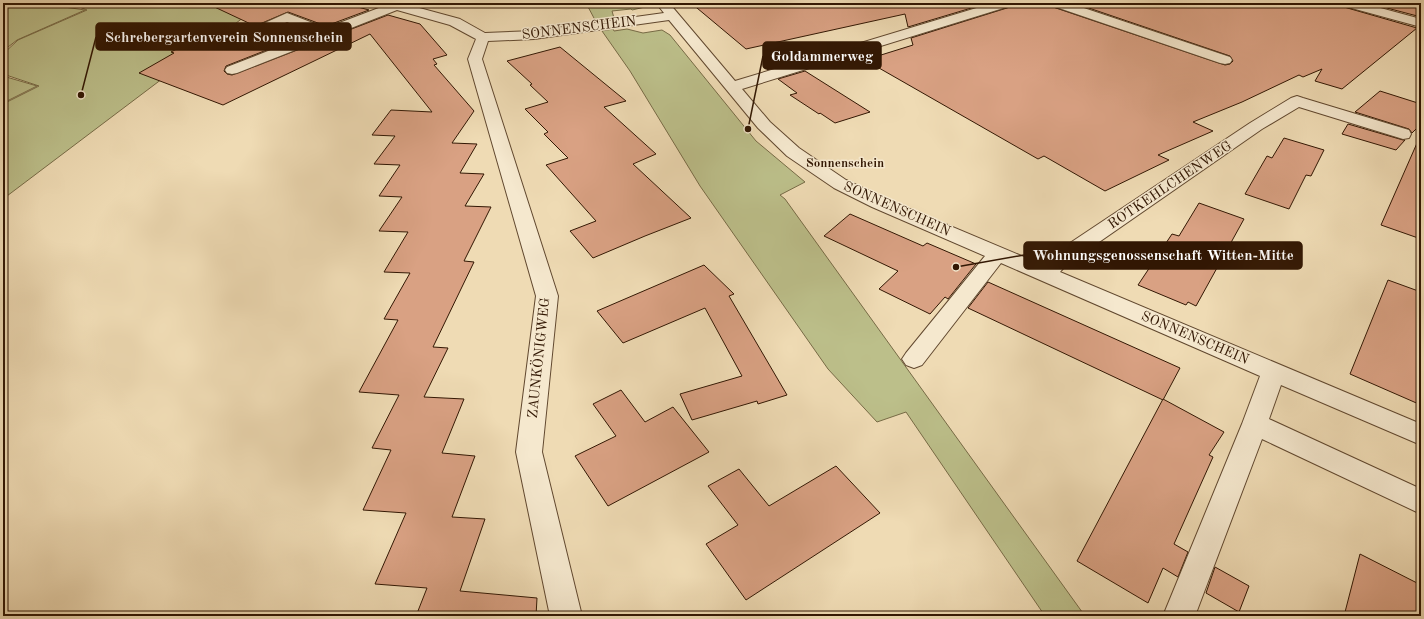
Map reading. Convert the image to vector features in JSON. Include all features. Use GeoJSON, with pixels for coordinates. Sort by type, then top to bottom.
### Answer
{"type":"FeatureCollection","features":[{"type":"Feature","properties":{"kind":"street"},"geometry":{"type":"LineString","coordinates":[[662,3],[672,16]]}},
{"type":"Feature","properties":{"kind":"street"},"geometry":{"type":"LineString","coordinates":[[732,87],[1006,3]]}},
{"type":"Feature","properties":{"kind":"street"},"geometry":{"type":"LineString","coordinates":[[1057,3],[1225,60]]}},
{"type":"Feature","properties":{"kind":"street"},"geometry":{"type":"LineString","coordinates":[[1348,3],[1421,23]]}},
{"type":"Feature","properties":{"kind":"street"},"geometry":{"type":"LineString","coordinates":[[232,70],[326,33],[391,4],[455,22],[483,37]]}},
{"type":"Feature","properties":{"kind":"street","name":"SONNENSCHEIN"},"geometry":{"type":"LineString","coordinates":[[483,37],[534,35],[672,16],[764,125],[793,152],[840,184],[879,203],[1421,435]]}},
{"type":"Feature","properties":{"kind":"street"},"geometry":{"type":"LineString","coordinates":[[247,36],[287,17],[326,33]]}},
{"type":"Feature","properties":{"kind":"street","name":"ZAUNKÖNIGWEG"},"geometry":{"type":"LineString","coordinates":[[483,37],[474,59],[520,204],[547,296],[529,452],[566,616]]}},
{"type":"Feature","properties":{"kind":"street","name":"ROTKEHLCHENWEG"},"geometry":{"type":"LineString","coordinates":[[1046,274],[1059,260],[1256,126],[1298,101],[1403,134]]}},
{"type":"Feature","properties":{"kind":"street"},"geometry":{"type":"LineString","coordinates":[[914,359],[998,254]]}},
{"type":"Feature","properties":{"kind":"street"},"geometry":{"type":"LineString","coordinates":[[1179,616],[1255,424],[1273,372]]}},
{"type":"Feature","properties":{"kind":"street"},"geometry":{"type":"LineString","coordinates":[[1255,424],[1421,502]]}},
{"type":"Feature","properties":{"kind":"green space"},"geometry":{"type":"Polygon","coordinates":[[[3,3],[37,3],[85,10],[17,40],[3,51],[3,3]]]}},
{"type":"Feature","properties":{"kind":"green space"},"geometry":{"type":"Polygon","coordinates":[[[69,3],[244,3],[256,8],[3,199],[3,104],[39,86],[3,74],[3,54],[18,40],[87,10],[69,3]]]}},
{"type":"Feature","properties":{"kind":"green space"},"geometry":{"type":"Polygon","coordinates":[[[586,3],[644,3],[645,7],[632,10],[612,11],[614,18],[595,20],[586,3]]]}},
{"type":"Feature","properties":{"kind":"green space"},"geometry":{"type":"Polygon","coordinates":[[[613,29],[614,31],[627,29],[643,33],[662,30],[670,35],[756,141],[805,182],[780,195],[785,199],[1085,616],[1045,616],[906,412],[877,422],[828,369],[700,186],[630,71],[602,31],[613,29]]]}},
{"type":"Feature","properties":{"kind":"green space"},"geometry":{"type":"Polygon","coordinates":[[[3,76],[37,86],[3,103],[3,76]]]}},
{"type":"Feature","properties":{"kind":"building"},"geometry":{"type":"Polygon","coordinates":[[[206,3],[343,3],[369,10],[326,26],[288,12],[255,26],[206,3]]]}},
{"type":"Feature","properties":{"kind":"building"},"geometry":{"type":"Polygon","coordinates":[[[691,3],[988,3],[908,27],[905,14],[746,49],[691,3]]]}},
{"type":"Feature","properties":{"kind":"building"},"geometry":{"type":"Polygon","coordinates":[[[1013,3],[1050,3],[1053,7],[1225,65],[1230,64],[1233,61],[1230,56],[1074,3],[1341,3],[1344,7],[1417,28],[1342,89],[1315,81],[1322,69],[1303,77],[1299,75],[1242,102],[1193,122],[1213,131],[1158,155],[1169,160],[1105,191],[1044,156],[1038,159],[865,60],[913,45],[911,38],[1010,7],[1013,3]]]}},
{"type":"Feature","properties":{"kind":"building"},"geometry":{"type":"Polygon","coordinates":[[[1368,3],[1421,3],[1421,17],[1368,3]]]}},
{"type":"Feature","properties":{"kind":"building"},"geometry":{"type":"Polygon","coordinates":[[[388,15],[420,24],[447,55],[433,59],[437,64],[434,65],[474,111],[452,143],[477,144],[460,173],[484,174],[465,206],[491,207],[464,261],[474,262],[433,347],[448,348],[424,397],[464,399],[442,453],[475,456],[452,517],[485,519],[460,591],[537,598],[536,616],[416,616],[427,588],[375,584],[406,513],[363,510],[391,450],[372,448],[399,395],[359,392],[398,320],[384,319],[410,273],[384,272],[408,232],[379,231],[402,197],[379,196],[400,165],[374,164],[395,136],[372,135],[391,110],[432,112],[370,34],[223,105],[139,73],[174,53],[171,52],[215,29],[241,32],[239,37],[242,40],[247,41],[263,35],[280,38],[269,32],[287,24],[310,33],[226,66],[224,71],[227,74],[232,75],[388,15]]]}},
{"type":"Feature","properties":{"kind":"building"},"geometry":{"type":"Polygon","coordinates":[[[560,47],[626,101],[604,107],[656,154],[633,164],[691,218],[593,258],[570,231],[596,221],[546,165],[568,158],[544,134],[548,132],[525,109],[548,102],[530,85],[532,84],[507,61],[560,47]]]}},
{"type":"Feature","properties":{"kind":"building"},"geometry":{"type":"Polygon","coordinates":[[[778,54],[792,62],[767,70],[778,54]]]}},
{"type":"Feature","properties":{"kind":"building"},"geometry":{"type":"Polygon","coordinates":[[[805,71],[870,112],[835,123],[820,113],[819,114],[790,95],[797,93],[778,79],[805,71]]]}},
{"type":"Feature","properties":{"kind":"building"},"geometry":{"type":"Polygon","coordinates":[[[1380,91],[1421,104],[1421,124],[1412,133],[1409,129],[1355,112],[1380,91]]]}},
{"type":"Feature","properties":{"kind":"building"},"geometry":{"type":"Polygon","coordinates":[[[1348,124],[1405,140],[1396,150],[1342,134],[1348,124]]]}},
{"type":"Feature","properties":{"kind":"building"},"geometry":{"type":"Polygon","coordinates":[[[1421,134],[1421,239],[1381,225],[1421,134]]]}},
{"type":"Feature","properties":{"kind":"building"},"geometry":{"type":"Polygon","coordinates":[[[1284,138],[1324,150],[1311,176],[1306,175],[1289,209],[1245,194],[1267,156],[1272,158],[1284,138]]]}},
{"type":"Feature","properties":{"kind":"building"},"geometry":{"type":"Polygon","coordinates":[[[1199,203],[1244,219],[1196,306],[1188,302],[1186,305],[1138,285],[1172,234],[1179,236],[1199,203]]]}},
{"type":"Feature","properties":{"kind":"building"},"geometry":{"type":"Polygon","coordinates":[[[850,214],[923,246],[927,243],[976,264],[948,299],[945,297],[930,314],[879,289],[898,271],[824,236],[850,214]]]}},
{"type":"Feature","properties":{"kind":"building"},"geometry":{"type":"Polygon","coordinates":[[[704,265],[734,294],[729,296],[787,395],[758,404],[757,401],[692,420],[680,394],[742,376],[705,308],[623,343],[597,311],[704,265]]]}},
{"type":"Feature","properties":{"kind":"building"},"geometry":{"type":"Polygon","coordinates":[[[1388,280],[1421,292],[1421,405],[1350,374],[1388,280]]]}},
{"type":"Feature","properties":{"kind":"building"},"geometry":{"type":"Polygon","coordinates":[[[988,282],[1180,368],[1163,400],[968,308],[988,282]]]}},
{"type":"Feature","properties":{"kind":"building"},"geometry":{"type":"Polygon","coordinates":[[[621,390],[645,422],[673,407],[709,452],[608,506],[575,456],[616,436],[593,404],[621,390]]]}},
{"type":"Feature","properties":{"kind":"building"},"geometry":{"type":"Polygon","coordinates":[[[1163,399],[1224,432],[1209,455],[1213,457],[1174,544],[1188,552],[1178,577],[1163,568],[1148,603],[1077,561],[1163,399]]]}},
{"type":"Feature","properties":{"kind":"building"},"geometry":{"type":"Polygon","coordinates":[[[836,466],[880,513],[746,600],[706,544],[738,525],[708,486],[739,469],[769,506],[836,466]]]}},
{"type":"Feature","properties":{"kind":"building"},"geometry":{"type":"Polygon","coordinates":[[[1360,554],[1421,585],[1421,616],[1344,616],[1360,554]]]}},
{"type":"Feature","properties":{"kind":"building"},"geometry":{"type":"Polygon","coordinates":[[[1215,567],[1249,586],[1239,612],[1206,593],[1215,567]]]}},
{"type":"Feature","properties":{"kind":"place","name":"Schrebergartenverein Sonnenschein"},"geometry":{"type":"Point","coordinates":[81,95]}},
{"type":"Feature","properties":{"kind":"place","name":"Goldammerweg"},"geometry":{"type":"Point","coordinates":[748,129]}},
{"type":"Feature","properties":{"kind":"place","name":"Wohnungsgenossenschaft Witten-Mitte"},"geometry":{"type":"Point","coordinates":[956,267]}},
{"type":"Feature","properties":{"kind":"district","name":"Sonnenschein"},"geometry":{"type":"Point","coordinates":[845,163]}}]}
